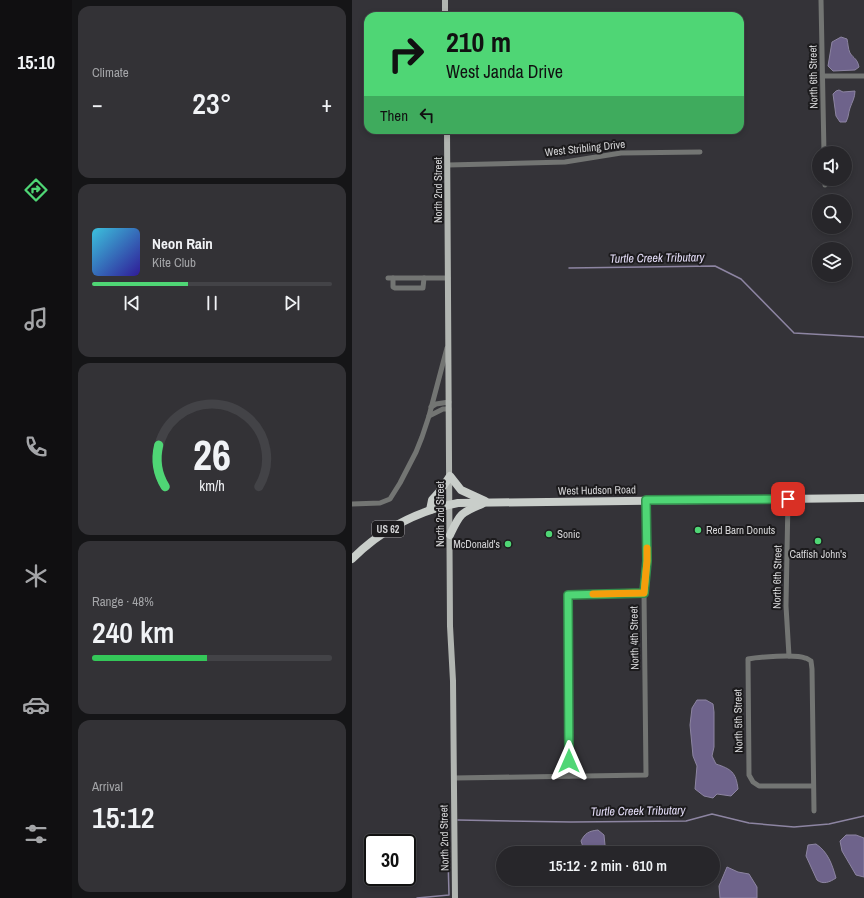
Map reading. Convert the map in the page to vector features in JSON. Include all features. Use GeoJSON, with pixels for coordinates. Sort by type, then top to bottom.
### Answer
{"type":"FeatureCollection","features":[{"type":"Feature","properties":{"kind":"highway"},"geometry":{"type":"LineString","coordinates":[[430,510],[432,500],[450,476],[461,490],[486,502]]}},
{"type":"Feature","properties":{"kind":"highway","name":"West Hudson Road"},"geometry":{"type":"LineString","coordinates":[[450,504],[486,502],[864,498]]}},
{"type":"Feature","properties":{"kind":"highway"},"geometry":{"type":"LineString","coordinates":[[450,535],[458,518],[464,511],[486,502]]}},
{"type":"Feature","properties":{"kind":"highway","name":"US 62"},"geometry":{"type":"LineString","coordinates":[[352,559],[384,531],[414,516],[450,504]]}},
{"type":"Feature","properties":{"kind":"main road"},"geometry":{"type":"LineString","coordinates":[[445,0],[445,12]]}},
{"type":"Feature","properties":{"kind":"main road","name":"North 2nd Street"},"geometry":{"type":"LineString","coordinates":[[448,134],[448,343],[455,898]]}},
{"type":"Feature","properties":{"kind":"street","name":"North 6th Street"},"geometry":{"type":"LineString","coordinates":[[821,0],[824,76],[824,146]]}},
{"type":"Feature","properties":{"kind":"street"},"geometry":{"type":"LineString","coordinates":[[824,76],[864,76]]}},
{"type":"Feature","properties":{"kind":"street","name":"West Stribling Drive"},"geometry":{"type":"LineString","coordinates":[[448,165],[565,162],[621,153],[700,152]]}},
{"type":"Feature","properties":{"kind":"street"},"geometry":{"type":"LineString","coordinates":[[424,278],[423,288],[395,288],[393,287],[390,278],[424,278],[448,278]]}},
{"type":"Feature","properties":{"kind":"street"},"geometry":{"type":"LineString","coordinates":[[352,504],[380,503],[390,499],[400,483],[416,452],[429,416],[448,343]]}},
{"type":"Feature","properties":{"kind":"street"},"geometry":{"type":"LineString","coordinates":[[431,407],[436,404],[449,402]]}},
{"type":"Feature","properties":{"kind":"street"},"geometry":{"type":"LineString","coordinates":[[429,416],[443,409],[449,409]]}},
{"type":"Feature","properties":{"kind":"street","name":"North 6th Street"},"geometry":{"type":"LineString","coordinates":[[788,499],[786,606],[789,656]]}},
{"type":"Feature","properties":{"kind":"street","name":"North 4th Street"},"geometry":{"type":"LineString","coordinates":[[569,776],[646,775],[644,593],[647,561],[646,500]]}},
{"type":"Feature","properties":{"kind":"street"},"geometry":{"type":"LineString","coordinates":[[454,778],[569,776],[568,595],[644,593]]}},
{"type":"Feature","properties":{"kind":"street"},"geometry":{"type":"LineString","coordinates":[[789,656],[805,657],[811,661],[814,811]]}},
{"type":"Feature","properties":{"kind":"street","name":"North 5th Street"},"geometry":{"type":"LineString","coordinates":[[789,656],[758,657],[748,659],[749,775],[753,782],[759,786],[813,786]]}},
{"type":"Feature","properties":{"kind":"street"},"geometry":{"type":"LineString","coordinates":[[450,898],[455,898]]}},
{"type":"Feature","properties":{"kind":"shaded area"},"geometry":{"type":"Polygon","coordinates":[[[841,37],[847,39],[850,53],[857,62],[859,67],[855,70],[833,71],[828,66],[832,42],[841,37]]]}},
{"type":"Feature","properties":{"kind":"shaded area"},"geometry":{"type":"Polygon","coordinates":[[[839,90],[843,92],[855,91],[846,122],[840,122],[836,116],[833,94],[839,90]]]}},
{"type":"Feature","properties":{"kind":"shaded area"},"geometry":{"type":"Polygon","coordinates":[[[697,700],[706,700],[713,704],[714,747],[712,756],[716,764],[732,772],[736,779],[738,789],[731,796],[717,794],[713,798],[704,796],[695,789],[697,766],[693,756],[690,725],[692,708],[697,700]]]}},
{"type":"Feature","properties":{"kind":"shaded area"},"geometry":{"type":"Polygon","coordinates":[[[598,830],[604,835],[604,846],[583,846],[581,841],[584,836],[592,831],[598,830]]]}},
{"type":"Feature","properties":{"kind":"shaded area"},"geometry":{"type":"Polygon","coordinates":[[[846,835],[856,835],[864,838],[864,877],[856,875],[842,851],[840,841],[846,835]]]}},
{"type":"Feature","properties":{"kind":"shaded area"},"geometry":{"type":"Polygon","coordinates":[[[816,844],[827,855],[833,868],[836,878],[829,882],[824,883],[817,880],[806,856],[808,845],[816,844]]]}},
{"type":"Feature","properties":{"kind":"shaded area"},"geometry":{"type":"Polygon","coordinates":[[[727,867],[738,872],[749,874],[757,887],[757,898],[720,898],[720,884],[727,867]]]}},
{"type":"Feature","properties":{"kind":"waterway","name":"Turtle Creek Tributary"},"geometry":{"type":"LineString","coordinates":[[569,268],[715,266],[741,279],[794,333],[864,337]]}},
{"type":"Feature","properties":{"kind":"waterway","name":"Turtle Creek Tributary"},"geometry":{"type":"LineString","coordinates":[[458,820],[571,822],[686,821],[712,814],[749,823],[794,827],[829,824],[864,816]]}},
{"type":"Feature","properties":{"kind":"waterway","name":"Turtle Creek Tributary"},"geometry":{"type":"LineString","coordinates":[[417,898],[449,895],[448,820]]}},
{"type":"Feature","properties":{"kind":"slow traffic"},"geometry":{"type":"LineString","coordinates":[[593,594],[644,593],[647,548]]}},
{"type":"Feature","properties":{"kind":"place","name":"Red Barn Donuts"},"geometry":{"type":"Point","coordinates":[698,530]}},
{"type":"Feature","properties":{"kind":"place","name":"Sonic"},"geometry":{"type":"Point","coordinates":[549,534]}},
{"type":"Feature","properties":{"kind":"place","name":"Catfish John's"},"geometry":{"type":"Point","coordinates":[818,541]}},
{"type":"Feature","properties":{"kind":"place","name":"McDonald's"},"geometry":{"type":"Point","coordinates":[508,544]}},
{"type":"Feature","properties":{"kind":"route"},"geometry":{"type":"LineString","coordinates":[[569,761],[568,595],[644,593],[647,561],[646,500],[788,499]]}}]}
